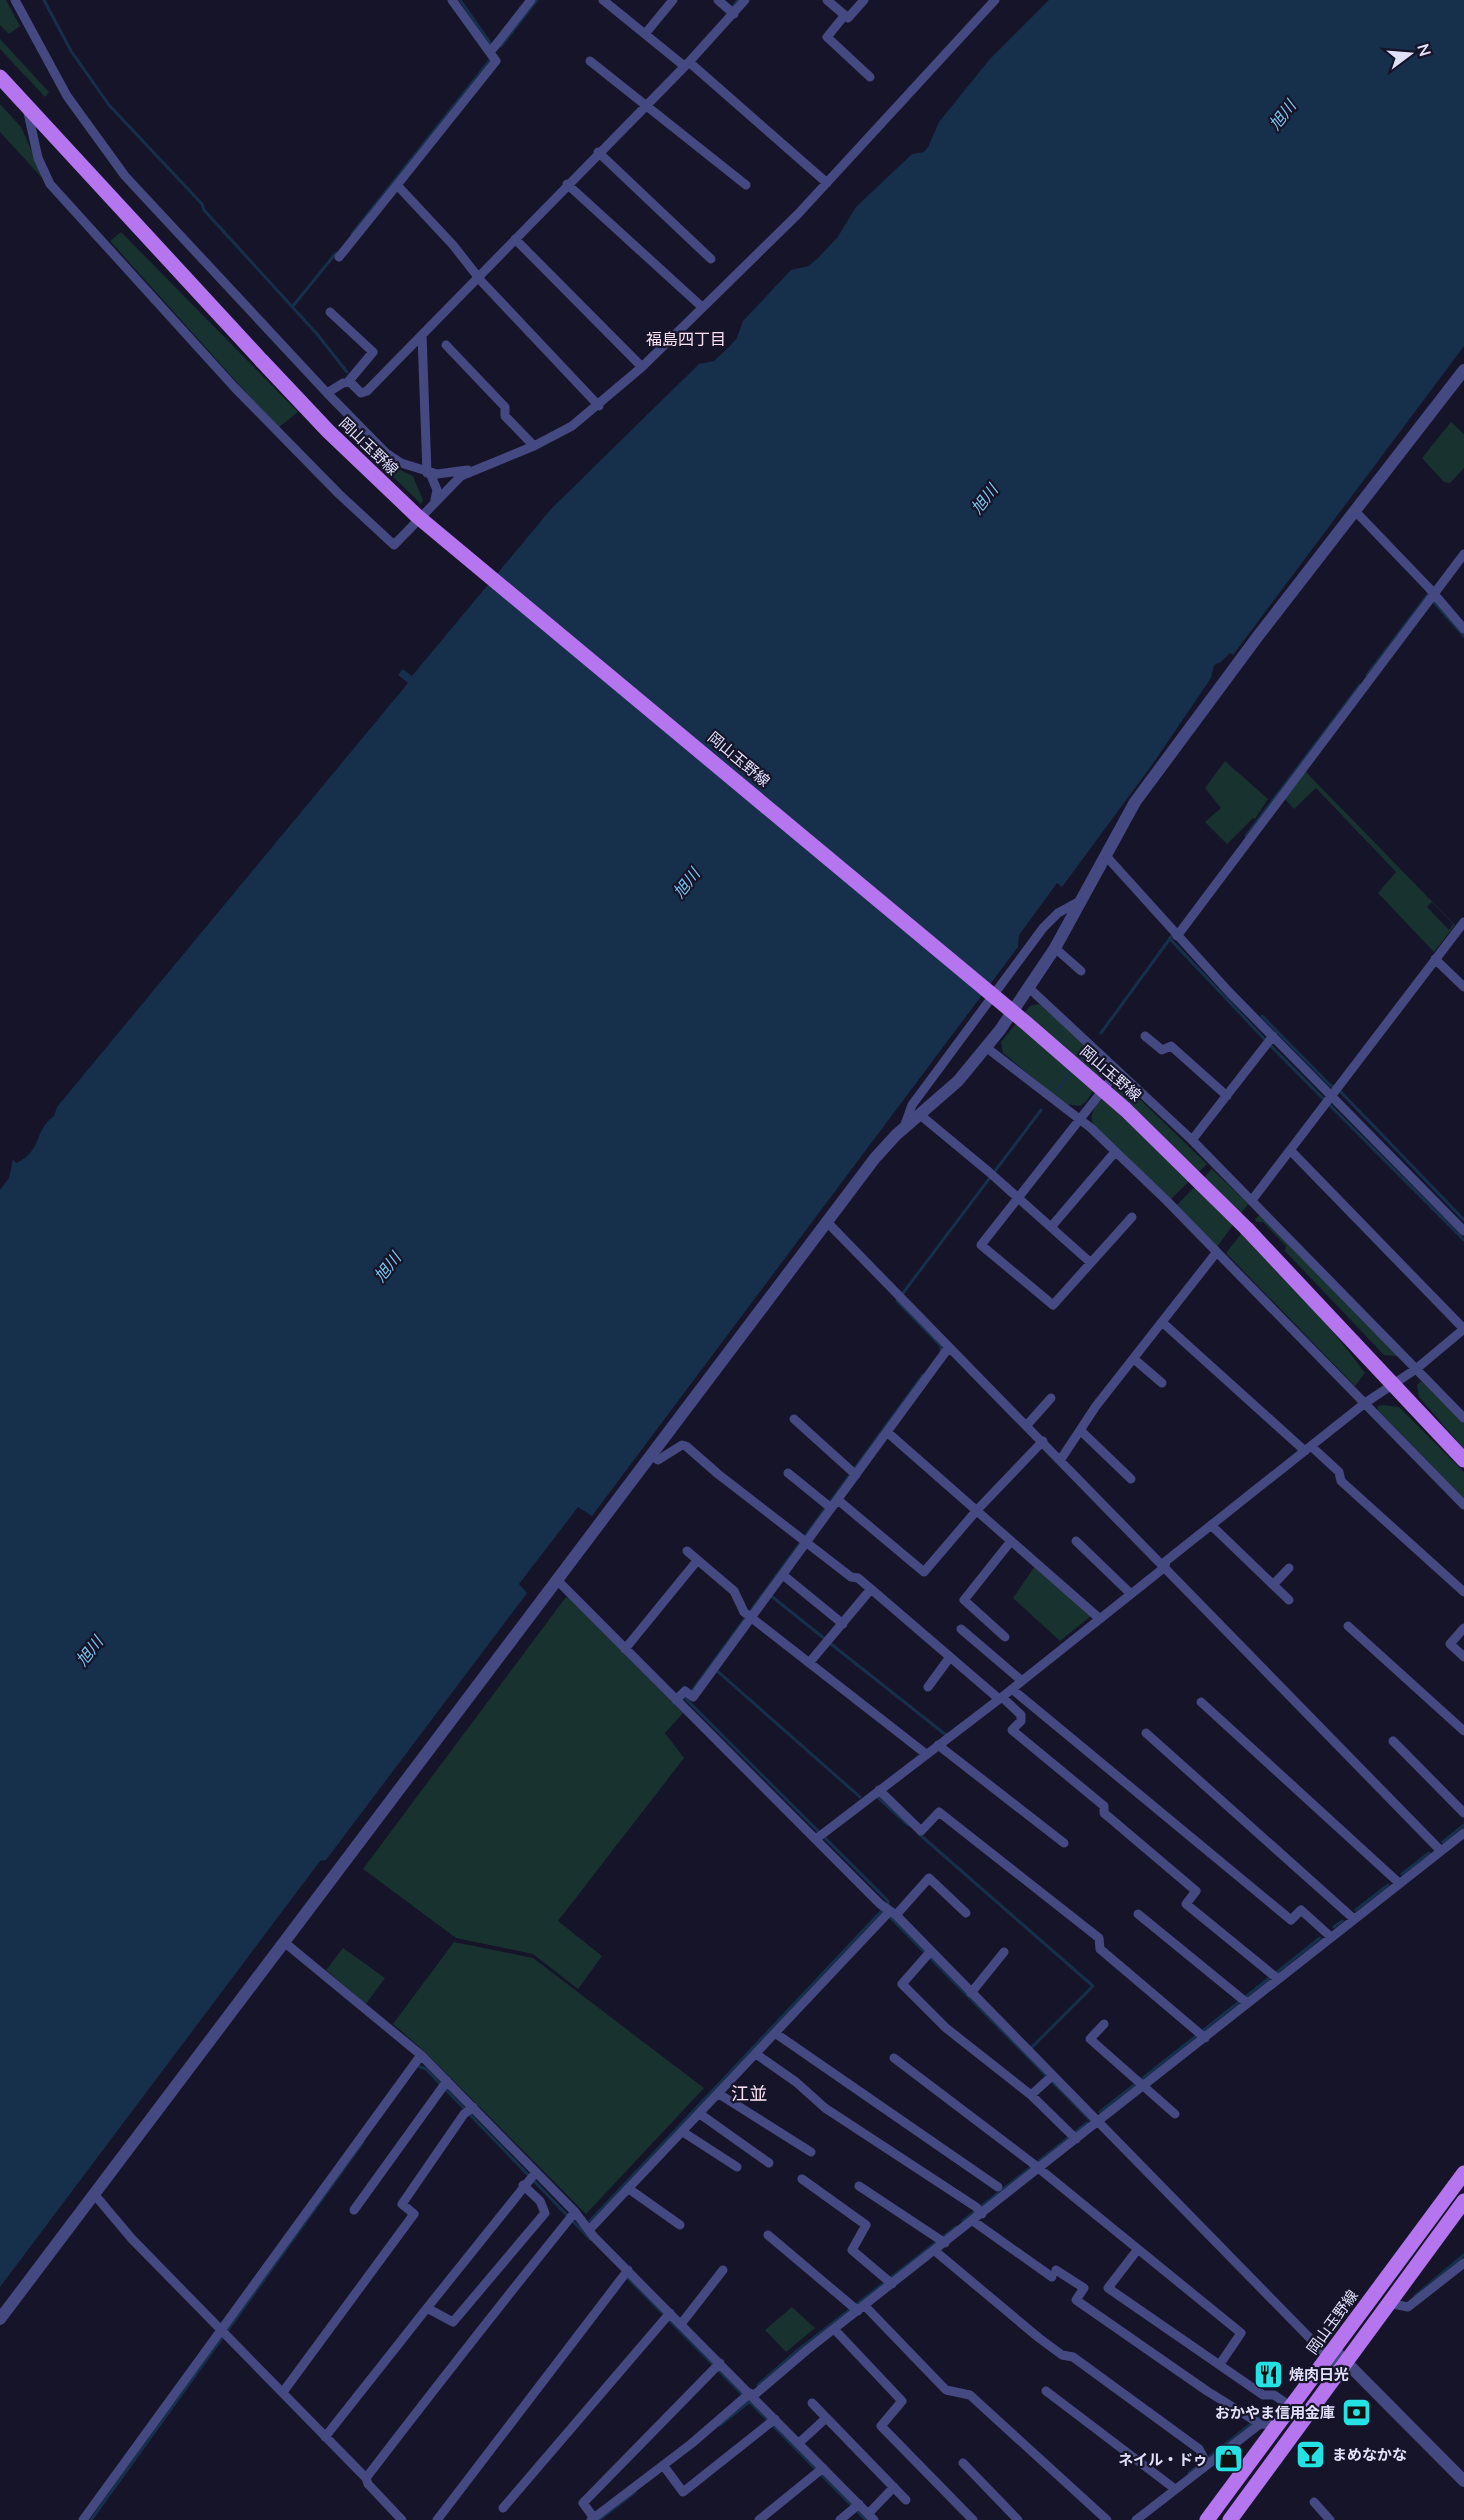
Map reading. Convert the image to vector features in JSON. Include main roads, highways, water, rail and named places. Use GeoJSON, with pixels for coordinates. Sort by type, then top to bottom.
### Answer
{"type":"FeatureCollection","features":[{"type":"Feature","properties":{"kind":"main road","name":"岡山玉野線"},"geometry":{"type":"LineString","coordinates":[[0,76],[328,431],[417,516],[1034,1030],[1126,1110],[1247,1229],[1464,1460]]}},
{"type":"Feature","properties":{"kind":"main road","name":"岡山玉野線"},"geometry":{"type":"LineString","coordinates":[[1208,2520],[1281,2425],[1464,2173]]}},
{"type":"Feature","properties":{"kind":"main road"},"geometry":{"type":"LineString","coordinates":[[1230,2520],[1464,2201]]}},
{"type":"Feature","properties":{"kind":"water","name":"旭川"},"geometry":{"type":"Polygon","coordinates":[[[1049,0],[1464,0],[1464,346],[1233,655],[1230,653],[1214,665],[1211,678],[1152,765],[1062,887],[1057,883],[1019,935],[1018,947],[592,1516],[578,1507],[519,1584],[527,1593],[326,1860],[320,1861],[0,2287],[0,1190],[9,1178],[13,1159],[16,1163],[30,1153],[43,1128],[54,1116],[57,1107],[408,683],[398,675],[403,669],[412,676],[551,509],[699,364],[714,361],[729,347],[737,338],[743,321],[791,270],[809,266],[818,258],[837,238],[856,207],[912,154],[924,152],[939,122],[989,60],[1049,0]]]}},
{"type":"Feature","properties":{"kind":"waterway"},"geometry":{"type":"LineString","coordinates":[[44,0],[71,51],[109,105],[202,204],[204,210],[317,334],[347,372]]}},
{"type":"Feature","properties":{"kind":"waterway"},"geometry":{"type":"LineString","coordinates":[[460,0],[491,44]]}},
{"type":"Feature","properties":{"kind":"waterway"},"geometry":{"type":"LineString","coordinates":[[501,46],[537,0]]}},
{"type":"Feature","properties":{"kind":"waterway"},"geometry":{"type":"LineString","coordinates":[[732,8],[738,0]]}},
{"type":"Feature","properties":{"kind":"waterway"},"geometry":{"type":"LineString","coordinates":[[352,234],[491,59]]}},
{"type":"Feature","properties":{"kind":"waterway"},"geometry":{"type":"LineString","coordinates":[[293,306],[336,253]]}},
{"type":"Feature","properties":{"kind":"waterway"},"geometry":{"type":"LineString","coordinates":[[1367,675],[1430,592]]}},
{"type":"Feature","properties":{"kind":"waterway"},"geometry":{"type":"LineString","coordinates":[[1431,599],[1464,636]]}},
{"type":"Feature","properties":{"kind":"waterway"},"geometry":{"type":"LineString","coordinates":[[1246,836],[1360,685]]}},
{"type":"Feature","properties":{"kind":"waterway"},"geometry":{"type":"LineString","coordinates":[[1101,1033],[1174,933]]}},
{"type":"Feature","properties":{"kind":"waterway"},"geometry":{"type":"LineString","coordinates":[[1170,939],[1270,1045],[1464,1240]]}},
{"type":"Feature","properties":{"kind":"waterway"},"geometry":{"type":"LineString","coordinates":[[1262,1016],[1331,1086],[1335,1086],[1464,1220]]}},
{"type":"Feature","properties":{"kind":"waterway"},"geometry":{"type":"LineString","coordinates":[[1078,1063],[1086,1052]]}},
{"type":"Feature","properties":{"kind":"waterway"},"geometry":{"type":"LineString","coordinates":[[1057,1091],[1072,1070]]}},
{"type":"Feature","properties":{"kind":"waterway"},"geometry":{"type":"LineString","coordinates":[[941,1350],[941,1346],[897,1301],[1041,1110]]}},
{"type":"Feature","properties":{"kind":"waterway"},"geometry":{"type":"LineString","coordinates":[[692,1691],[923,1375]]}},
{"type":"Feature","properties":{"kind":"waterway"},"geometry":{"type":"LineString","coordinates":[[770,1595],[825,1639]]}},
{"type":"Feature","properties":{"kind":"waterway"},"geometry":{"type":"LineString","coordinates":[[831,1644],[946,1735],[948,1734]]}},
{"type":"Feature","properties":{"kind":"waterway"},"geometry":{"type":"LineString","coordinates":[[715,1669],[860,1797]]}},
{"type":"Feature","properties":{"kind":"waterway"},"geometry":{"type":"LineString","coordinates":[[590,2221],[888,1904],[888,1901],[686,1699],[688,1697]]}},
{"type":"Feature","properties":{"kind":"waterway"},"geometry":{"type":"LineString","coordinates":[[876,1796],[908,1825]]}},
{"type":"Feature","properties":{"kind":"waterway"},"geometry":{"type":"LineString","coordinates":[[1443,1842],[1464,1825]]}},
{"type":"Feature","properties":{"kind":"waterway"},"geometry":{"type":"LineString","coordinates":[[918,1833],[1093,1986],[1030,2049]]}},
{"type":"Feature","properties":{"kind":"waterway"},"geometry":{"type":"LineString","coordinates":[[1402,1874],[1429,1853]]}},
{"type":"Feature","properties":{"kind":"waterway"},"geometry":{"type":"LineString","coordinates":[[1356,1910],[1388,1885]]}},
{"type":"Feature","properties":{"kind":"waterway"},"geometry":{"type":"LineString","coordinates":[[890,1917],[1090,2120]]}},
{"type":"Feature","properties":{"kind":"waterway"},"geometry":{"type":"LineString","coordinates":[[1334,1927],[1342,1921]]}},
{"type":"Feature","properties":{"kind":"waterway"},"geometry":{"type":"LineString","coordinates":[[1100,2112],[1320,1938]]}},
{"type":"Feature","properties":{"kind":"waterway"},"geometry":{"type":"LineString","coordinates":[[418,2066],[426,2069],[590,2239]]}},
{"type":"Feature","properties":{"kind":"waterway"},"geometry":{"type":"LineString","coordinates":[[963,2221],[1087,2123]]}},
{"type":"Feature","properties":{"kind":"waterway"},"geometry":{"type":"LineString","coordinates":[[91,2520],[363,2142]]}},
{"type":"Feature","properties":{"kind":"waterway"},"geometry":{"type":"LineString","coordinates":[[758,2385],[798,2350],[956,2227]]}},
{"type":"Feature","properties":{"kind":"waterway"},"geometry":{"type":"LineString","coordinates":[[1415,2296],[1464,2255]]}},
{"type":"Feature","properties":{"kind":"waterway"},"geometry":{"type":"LineString","coordinates":[[626,2276],[866,2520]]}},
{"type":"Feature","properties":{"kind":"waterway"},"geometry":{"type":"LineString","coordinates":[[720,2425],[749,2402]]}},
{"type":"Feature","properties":{"kind":"waterway"},"geometry":{"type":"LineString","coordinates":[[1189,2473],[1270,2409]]}},
{"type":"Feature","properties":{"kind":"waterway"},"geometry":{"type":"LineString","coordinates":[[599,2520],[635,2492]]}},
{"type":"Feature","properties":{"kind":"place","name":"焼肉日光"},"geometry":{"type":"Point","coordinates":[1268,2374]}},
{"type":"Feature","properties":{"kind":"place","name":"おかやま信用金庫"},"geometry":{"type":"Point","coordinates":[1356,2412]}},
{"type":"Feature","properties":{"kind":"place","name":"まめなかな"},"geometry":{"type":"Point","coordinates":[1311,2454]}},
{"type":"Feature","properties":{"kind":"place","name":"ネイル・ドゥ"},"geometry":{"type":"Point","coordinates":[1229,2459]}},
{"type":"Feature","properties":{"kind":"district","name":"福島四丁目"},"geometry":{"type":"Point","coordinates":[686,339]}},
{"type":"Feature","properties":{"kind":"district","name":"江並"},"geometry":{"type":"Point","coordinates":[749,2093]}}]}
